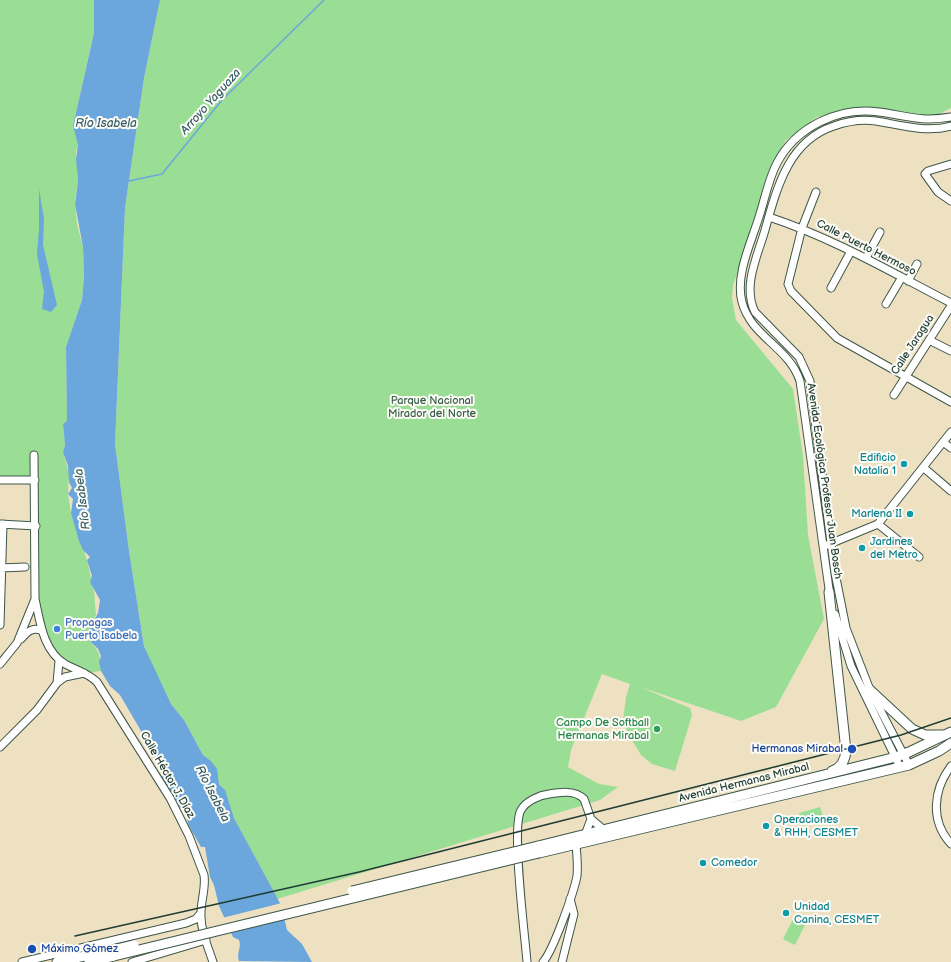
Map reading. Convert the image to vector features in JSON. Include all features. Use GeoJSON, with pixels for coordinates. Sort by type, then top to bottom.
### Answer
{"type":"FeatureCollection","features":[{"type":"Feature","properties":{"kind":"main road"},"geometry":{"type":"LineString","coordinates":[[820,776],[837,769],[844,761],[846,751],[829,592]]}},
{"type":"Feature","properties":{"kind":"main road"},"geometry":{"type":"LineString","coordinates":[[870,690],[912,729],[925,735],[949,737]]}},
{"type":"Feature","properties":{"kind":"main road","name":"Avenida Hermanas Mirabal"},"geometry":{"type":"LineString","coordinates":[[538,850],[604,830],[900,756],[949,737]]}},
{"type":"Feature","properties":{"kind":"main road","name":"Avenida Hermanas Mirabal"},"geometry":{"type":"LineString","coordinates":[[538,850],[576,845],[905,766],[939,751],[949,737]]}},
{"type":"Feature","properties":{"kind":"main road"},"geometry":{"type":"LineString","coordinates":[[56,958],[80,958],[114,953],[538,850]]}},
{"type":"Feature","properties":{"kind":"main road"},"geometry":{"type":"LineString","coordinates":[[89,962],[114,953]]}},
{"type":"Feature","properties":{"kind":"street","name":"Avenida Ecológica Profesor Juan Bosch"},"geometry":{"type":"LineString","coordinates":[[905,766],[851,666],[829,592],[800,382],[792,363],[757,329],[746,312],[742,302],[740,284],[770,180],[778,162],[789,146],[805,130],[816,124],[852,112],[880,112],[928,120],[951,117]]}},
{"type":"Feature","properties":{"kind":"street","name":"Avenida Ecológica Profesor Juan Bosch"},"geometry":{"type":"LineString","coordinates":[[900,756],[870,690],[846,628],[837,591],[810,381],[798,357],[755,312],[750,296],[752,273],[777,189],[788,164],[798,149],[818,133],[830,127],[856,120],[870,120],[922,128],[951,126]]}},
{"type":"Feature","properties":{"kind":"street"},"geometry":{"type":"LineString","coordinates":[[951,164],[926,171],[925,174],[938,192],[951,200]]}},
{"type":"Feature","properties":{"kind":"street"},"geometry":{"type":"LineString","coordinates":[[816,192],[802,228],[788,284],[790,292],[837,338],[951,402]]}},
{"type":"Feature","properties":{"kind":"street","name":"Calle Puerto Hermoso"},"geometry":{"type":"LineString","coordinates":[[768,217],[802,228],[866,258],[951,303]]}},
{"type":"Feature","properties":{"kind":"street"},"geometry":{"type":"LineString","coordinates":[[866,258],[880,232]]}},
{"type":"Feature","properties":{"kind":"street"},"geometry":{"type":"LineString","coordinates":[[831,288],[851,251]]}},
{"type":"Feature","properties":{"kind":"street"},"geometry":{"type":"LineString","coordinates":[[886,304],[918,264]]}},
{"type":"Feature","properties":{"kind":"street","name":"Calle Jaragua"},"geometry":{"type":"LineString","coordinates":[[894,395],[951,306]]}},
{"type":"Feature","properties":{"kind":"street"},"geometry":{"type":"LineString","coordinates":[[770,341],[776,333]]}},
{"type":"Feature","properties":{"kind":"street"},"geometry":{"type":"LineString","coordinates":[[929,340],[951,352]]}},
{"type":"Feature","properties":{"kind":"street"},"geometry":{"type":"LineString","coordinates":[[822,547],[878,524],[924,468],[951,432]]}},
{"type":"Feature","properties":{"kind":"street"},"geometry":{"type":"LineString","coordinates":[[943,442],[951,448]]}},
{"type":"Feature","properties":{"kind":"street"},"geometry":{"type":"LineString","coordinates":[[34,455],[36,526],[35,599],[42,631],[49,647],[59,661],[57,683]]}},
{"type":"Feature","properties":{"kind":"street"},"geometry":{"type":"LineString","coordinates":[[924,468],[951,491]]}},
{"type":"Feature","properties":{"kind":"street"},"geometry":{"type":"LineString","coordinates":[[0,480],[35,480]]}},
{"type":"Feature","properties":{"kind":"street"},"geometry":{"type":"LineString","coordinates":[[0,625],[2,524],[36,526]]}},
{"type":"Feature","properties":{"kind":"street"},"geometry":{"type":"LineString","coordinates":[[878,524],[919,557]]}},
{"type":"Feature","properties":{"kind":"street"},"geometry":{"type":"LineString","coordinates":[[1,568],[25,567]]}},
{"type":"Feature","properties":{"kind":"street"},"geometry":{"type":"LineString","coordinates":[[17,643],[35,599]]}},
{"type":"Feature","properties":{"kind":"street"},"geometry":{"type":"LineString","coordinates":[[0,664],[28,632],[38,629],[42,631]]}},
{"type":"Feature","properties":{"kind":"street","name":"Calle Héctor J. Díaz"},"geometry":{"type":"LineString","coordinates":[[59,661],[85,673],[97,682],[140,747],[170,798],[189,836],[205,881],[200,914],[213,962]]}},
{"type":"Feature","properties":{"kind":"street"},"geometry":{"type":"LineString","coordinates":[[0,746],[37,710],[57,683],[65,677],[85,673]]}},
{"type":"Feature","properties":{"kind":"street"},"geometry":{"type":"LineString","coordinates":[[951,766],[941,785],[935,813],[941,830],[951,844]]}},
{"type":"Feature","properties":{"kind":"street"},"geometry":{"type":"LineString","coordinates":[[527,962],[520,884],[517,820],[521,809],[537,797],[566,792],[581,795],[584,799],[591,819],[604,830]]}},
{"type":"Feature","properties":{"kind":"street"},"geometry":{"type":"LineString","coordinates":[[585,835],[591,819]]}},
{"type":"Feature","properties":{"kind":"street"},"geometry":{"type":"LineString","coordinates":[[543,962],[550,952],[570,899],[576,876],[576,845]]}},
{"type":"Feature","properties":{"kind":"street"},"geometry":{"type":"LineString","coordinates":[[562,962],[574,914],[570,899]]}},
{"type":"Feature","properties":{"kind":"street"},"geometry":{"type":"LineString","coordinates":[[22,962],[56,958],[186,923],[196,920],[200,914]]}},
{"type":"Feature","properties":{"kind":"street"},"geometry":{"type":"LineString","coordinates":[[132,962],[206,940]]}},
{"type":"Feature","properties":{"kind":"green space"},"geometry":{"type":"Polygon","coordinates":[[[0,0],[94,0],[94,33],[75,117],[78,145],[76,152],[78,181],[75,200],[77,224],[83,247],[84,276],[82,300],[66,347],[67,421],[63,424],[65,445],[63,452],[69,473],[68,494],[71,513],[87,560],[94,591],[96,615],[91,626],[89,640],[99,654],[101,671],[85,673],[59,661],[42,631],[35,599],[35,480],[0,480],[0,0]]]}},
{"type":"Feature","properties":{"kind":"green space","name":"Parque Nacional Mirador del Norte"},"geometry":{"type":"Polygon","coordinates":[[[160,0],[951,0],[951,108],[931,118],[865,111],[817,117],[785,141],[767,182],[733,286],[732,298],[736,320],[793,389],[803,456],[808,535],[824,619],[776,707],[741,721],[640,687],[690,708],[692,715],[675,771],[652,764],[641,755],[630,737],[623,721],[626,697],[630,684],[602,674],[571,750],[568,767],[599,784],[618,787],[600,800],[277,899],[234,818],[224,789],[219,784],[211,761],[203,755],[184,720],[171,704],[156,675],[144,645],[129,551],[115,444],[125,208],[144,78],[160,0]]]}},
{"type":"Feature","properties":{"kind":"green space"},"geometry":{"type":"Polygon","coordinates":[[[820,807],[824,819],[802,825],[799,813],[820,807]]]}},
{"type":"Feature","properties":{"kind":"green space"},"geometry":{"type":"Polygon","coordinates":[[[793,919],[805,925],[795,945],[783,939],[793,919]]]}},
{"type":"Feature","properties":{"kind":"water","name":"Río Isabela"},"geometry":{"type":"Polygon","coordinates":[[[94,0],[160,0],[144,78],[125,208],[115,444],[129,551],[144,646],[171,704],[184,720],[203,755],[211,761],[217,769],[219,784],[225,790],[234,818],[281,905],[287,930],[302,944],[312,962],[239,961],[238,956],[240,943],[239,940],[233,937],[219,906],[214,885],[210,877],[205,847],[201,847],[189,826],[184,810],[174,803],[162,780],[161,769],[148,743],[120,695],[110,686],[101,671],[99,662],[101,656],[98,649],[89,640],[91,626],[98,613],[100,600],[90,582],[92,576],[87,560],[90,557],[83,550],[79,541],[71,513],[73,499],[68,494],[72,488],[69,482],[68,466],[63,452],[65,445],[63,424],[67,421],[66,347],[82,300],[84,276],[83,247],[75,204],[78,181],[76,159],[78,145],[73,126],[94,33],[94,0]]]}},
{"type":"Feature","properties":{"kind":"water"},"geometry":{"type":"Polygon","coordinates":[[[39,189],[44,219],[43,245],[57,305],[51,312],[42,309],[44,292],[37,254],[39,229],[39,189]]]}},
{"type":"Feature","properties":{"kind":"pier"},"geometry":{"type":"Polygon","coordinates":[[[282,903],[286,917],[228,931],[222,918],[282,903]]]}},
{"type":"Feature","properties":{"kind":"waterway","name":"Arroyo Yaguaza"},"geometry":{"type":"LineString","coordinates":[[129,181],[162,174],[222,100],[324,0]]}},
{"type":"Feature","properties":{"kind":"railway"},"geometry":{"type":"LineString","coordinates":[[75,936],[359,872],[901,735],[951,718]]}},
{"type":"Feature","properties":{"kind":"place","name":"Edificio Natalia 1"},"geometry":{"type":"Point","coordinates":[904,464]}},
{"type":"Feature","properties":{"kind":"place","name":"Marlena II"},"geometry":{"type":"Point","coordinates":[910,514]}},
{"type":"Feature","properties":{"kind":"place","name":"Jardines del Metro"},"geometry":{"type":"Point","coordinates":[862,548]}},
{"type":"Feature","properties":{"kind":"place","name":"Propagas Puerto Isabela"},"geometry":{"type":"Point","coordinates":[57,629]}},
{"type":"Feature","properties":{"kind":"place","name":"Campo De Softball Hermanas Mirabal"},"geometry":{"type":"Point","coordinates":[657,729]}},
{"type":"Feature","properties":{"kind":"place","name":"Hermanas Mirabal"},"geometry":{"type":"Point","coordinates":[852,749]}},
{"type":"Feature","properties":{"kind":"place","name":"Operaciones & RHH, CESMET"},"geometry":{"type":"Point","coordinates":[766,826]}},
{"type":"Feature","properties":{"kind":"place","name":"Comedor"},"geometry":{"type":"Point","coordinates":[703,863]}},
{"type":"Feature","properties":{"kind":"place","name":"Unidad Canina, CESMET"},"geometry":{"type":"Point","coordinates":[786,913]}},
{"type":"Feature","properties":{"kind":"place","name":"Máximo Gómez"},"geometry":{"type":"Point","coordinates":[32,949]}}]}
